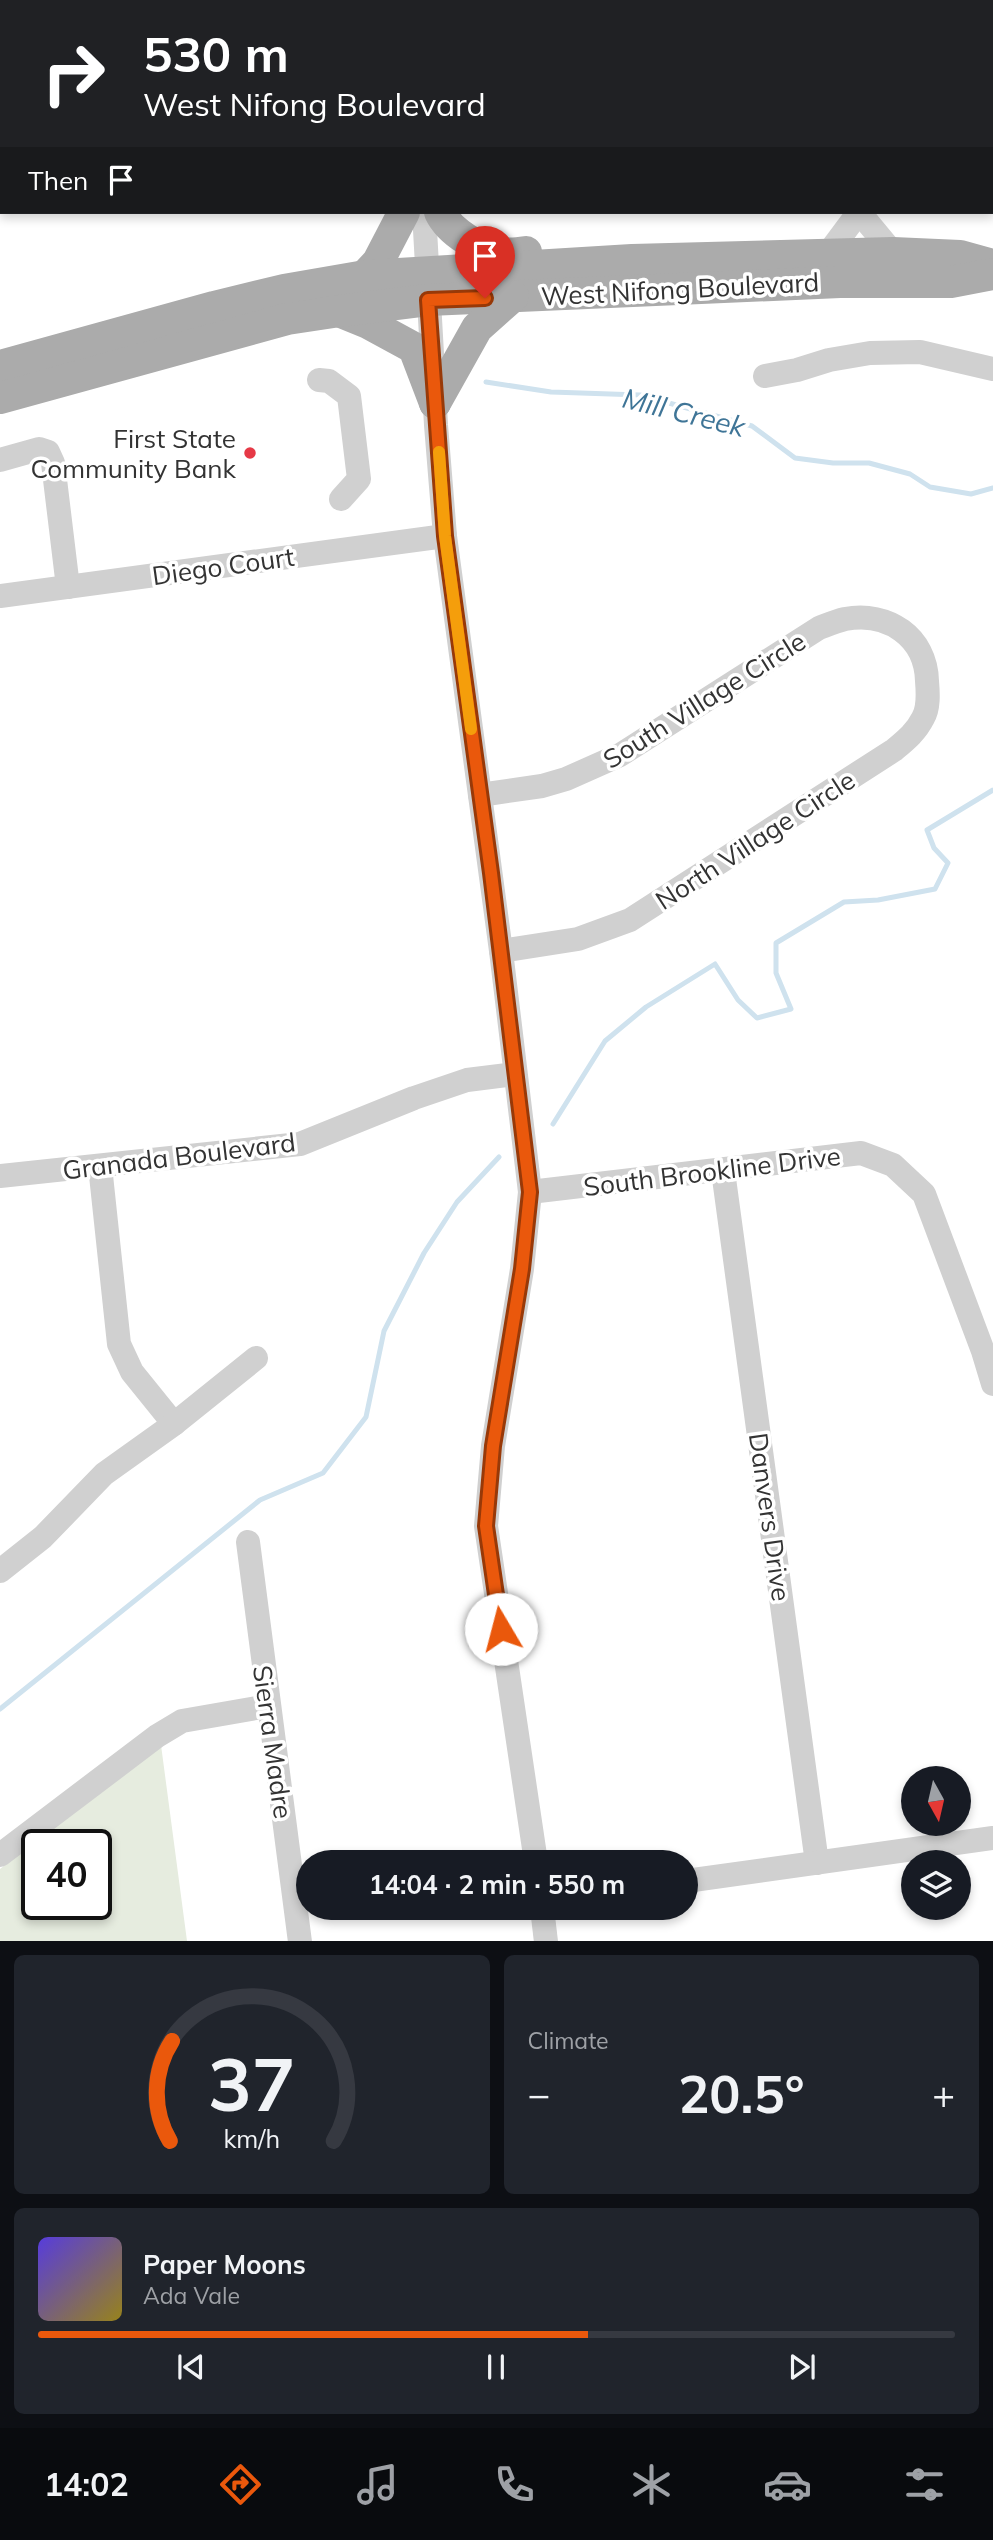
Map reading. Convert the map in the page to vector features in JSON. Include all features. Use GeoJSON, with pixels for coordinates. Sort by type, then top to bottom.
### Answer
{"type":"FeatureCollection","features":[{"type":"Feature","properties":{"kind":"main road"},"geometry":{"type":"LineString","coordinates":[[365,276],[378,262],[403,214]]}},
{"type":"Feature","properties":{"kind":"main road"},"geometry":{"type":"LineString","coordinates":[[441,214],[444,221],[471,242],[503,253],[610,248],[632,260]]}},
{"type":"Feature","properties":{"kind":"main road","name":"West Nifong Boulevard"},"geometry":{"type":"LineString","coordinates":[[0,398],[287,319],[340,311],[428,286],[632,260],[893,253],[960,256],[993,265]]}},
{"type":"Feature","properties":{"kind":"main road","name":"West Nifong Boulevard"},"geometry":{"type":"LineString","coordinates":[[0,366],[214,307],[284,290],[365,276],[513,296],[840,282],[951,282],[993,274]]}},
{"type":"Feature","properties":{"kind":"main road"},"geometry":{"type":"LineString","coordinates":[[435,403],[477,328],[513,296]]}},
{"type":"Feature","properties":{"kind":"main road"},"geometry":{"type":"LineString","coordinates":[[340,311],[414,348],[435,403]]}},
{"type":"Feature","properties":{"kind":"street"},"geometry":{"type":"LineString","coordinates":[[424,214],[445,536],[530,1192],[522,1269],[493,1446],[486,1526],[534,1850]]}},
{"type":"Feature","properties":{"kind":"street"},"geometry":{"type":"LineString","coordinates":[[827,255],[858,214]]}},
{"type":"Feature","properties":{"kind":"street"},"geometry":{"type":"LineString","coordinates":[[861,214],[893,253]]}},
{"type":"Feature","properties":{"kind":"street"},"geometry":{"type":"LineString","coordinates":[[765,376],[870,353],[920,352],[993,369]]}},
{"type":"Feature","properties":{"kind":"street"},"geometry":{"type":"LineString","coordinates":[[319,380],[329,381],[349,396],[359,479],[341,499]]}},
{"type":"Feature","properties":{"kind":"street"},"geometry":{"type":"LineString","coordinates":[[0,460],[39,449],[48,452],[53,463],[68,587]]}},
{"type":"Feature","properties":{"kind":"street","name":"Diego Court"},"geometry":{"type":"LineString","coordinates":[[0,596],[445,536]]}},
{"type":"Feature","properties":{"kind":"street","name":"South Village Circle"},"geometry":{"type":"LineString","coordinates":[[480,795],[542,786],[566,779],[620,755],[819,628],[844,619],[865,617],[886,622],[901,629],[919,647]]}},
{"type":"Feature","properties":{"kind":"street","name":"North Village Circle"},"geometry":{"type":"LineString","coordinates":[[500,951],[578,939],[630,920],[894,750],[915,733],[925,715],[928,699],[926,664],[919,647]]}},
{"type":"Feature","properties":{"kind":"street","name":"Granada Boulevard"},"geometry":{"type":"LineString","coordinates":[[0,1176],[300,1143],[467,1080],[515,1074]]}},
{"type":"Feature","properties":{"kind":"street","name":"South Brookline Drive"},"geometry":{"type":"LineString","coordinates":[[530,1192],[861,1153],[893,1165],[924,1194],[993,1384]]}},
{"type":"Feature","properties":{"kind":"street"},"geometry":{"type":"LineString","coordinates":[[100,1166],[119,1344],[132,1372],[174,1424]]}},
{"type":"Feature","properties":{"kind":"street","name":"Danvers Drive"},"geometry":{"type":"LineString","coordinates":[[723,1171],[817,1863]]}},
{"type":"Feature","properties":{"kind":"street"},"geometry":{"type":"LineString","coordinates":[[0,1571],[43,1537],[104,1474],[174,1424],[256,1358]]}},
{"type":"Feature","properties":{"kind":"street","name":"Sierra Madre"},"geometry":{"type":"LineString","coordinates":[[248,1542],[300,1941]]}},
{"type":"Feature","properties":{"kind":"street"},"geometry":{"type":"LineString","coordinates":[[0,1854],[157,1736],[182,1721],[268,1706]]}},
{"type":"Feature","properties":{"kind":"street"},"geometry":{"type":"LineString","coordinates":[[698,1879],[993,1838]]}},
{"type":"Feature","properties":{"kind":"street"},"geometry":{"type":"LineString","coordinates":[[543,1920],[545,1941]]}},
{"type":"Feature","properties":{"kind":"shaded area"},"geometry":{"type":"Polygon","coordinates":[[[161,1745],[187,1941],[0,1941],[0,1869],[21,1853],[21,1920],[112,1920],[112,1829],[52,1829],[161,1745]]]}},
{"type":"Feature","properties":{"kind":"waterway","name":"Mill Creek"},"geometry":{"type":"LineString","coordinates":[[486,382],[551,392],[640,395],[752,426],[795,458],[833,463],[869,463],[910,474],[930,487],[971,494],[993,488]]}},
{"type":"Feature","properties":{"kind":"waterway"},"geometry":{"type":"LineString","coordinates":[[553,1124],[605,1041],[646,1007],[715,964],[738,1000],[757,1018],[791,1009],[776,973],[776,943],[844,902],[878,900],[935,889],[948,863],[934,848],[927,830],[993,790]]}},
{"type":"Feature","properties":{"kind":"waterway"},"geometry":{"type":"LineString","coordinates":[[0,1709],[260,1500],[323,1473],[366,1417],[384,1331],[424,1253],[457,1202],[499,1157]]}},
{"type":"Feature","properties":{"kind":"slow traffic"},"geometry":{"type":"LineString","coordinates":[[439,452],[445,536],[471,729]]}},
{"type":"Feature","properties":{"kind":"place","name":"First State Community Bank"},"geometry":{"type":"Point","coordinates":[250,453]}},
{"type":"Feature","properties":{"kind":"route"},"geometry":{"type":"LineString","coordinates":[[485,298],[428,300],[445,536],[491,873],[530,1192],[522,1269],[493,1446],[486,1526],[501,1629]]}}]}
